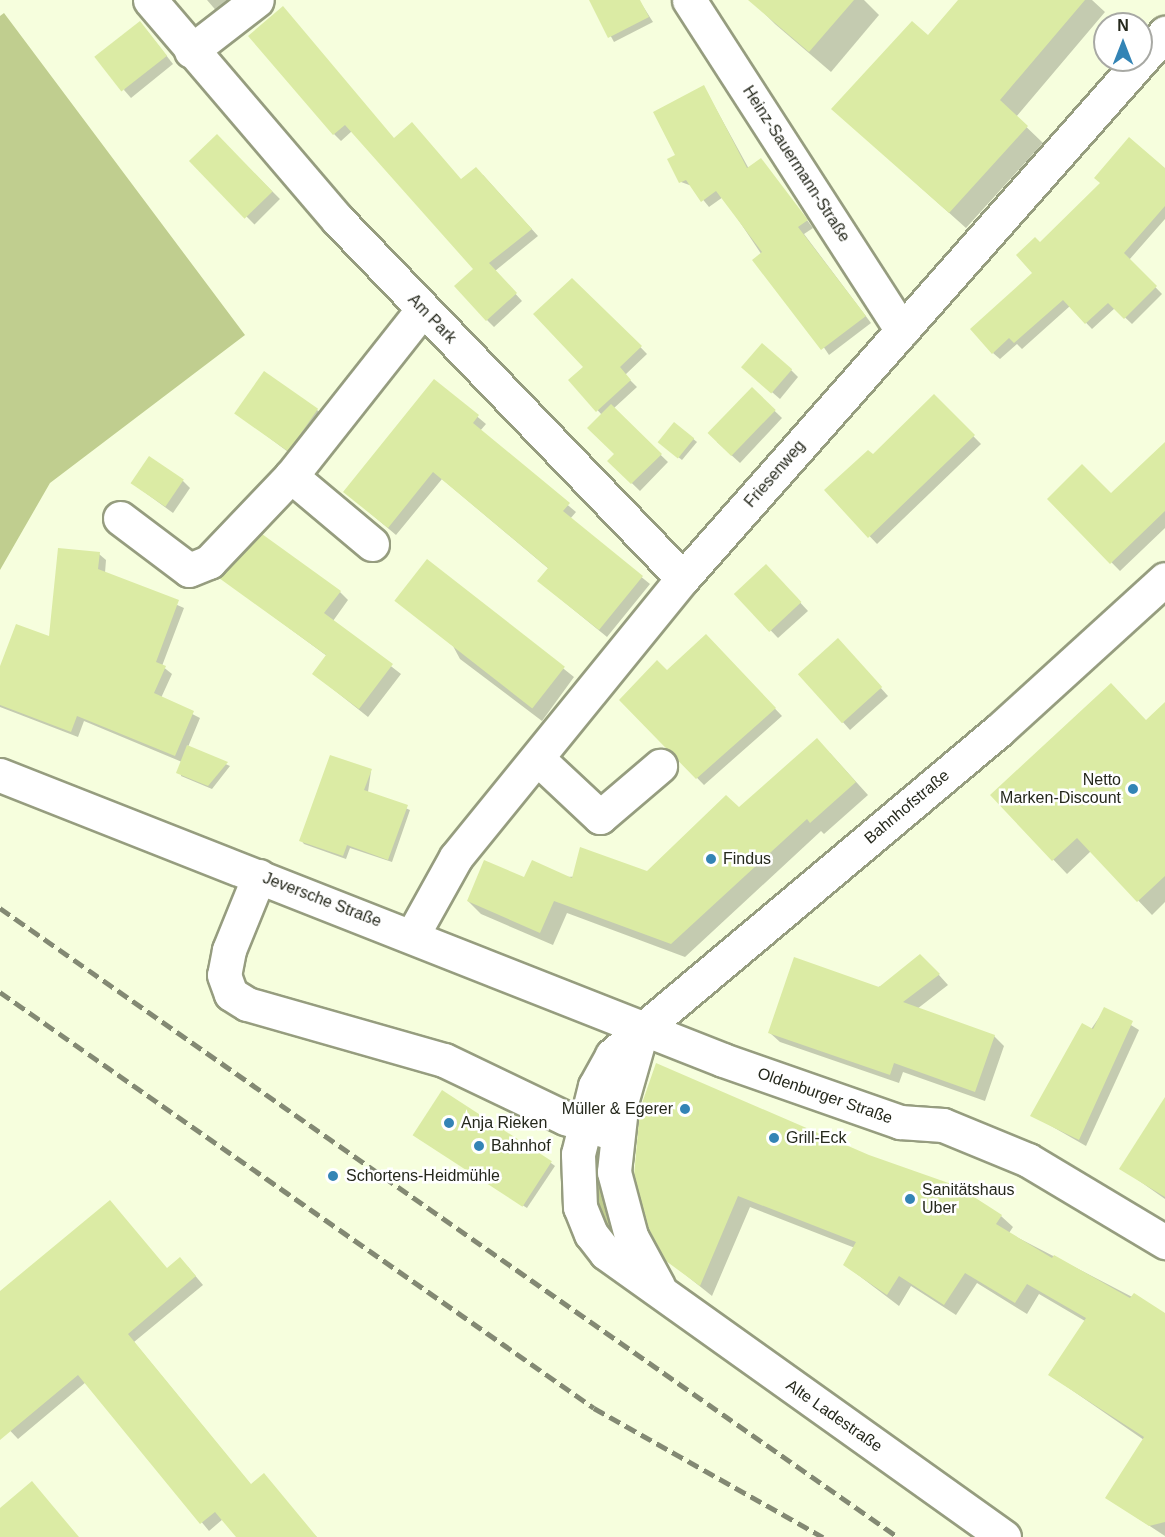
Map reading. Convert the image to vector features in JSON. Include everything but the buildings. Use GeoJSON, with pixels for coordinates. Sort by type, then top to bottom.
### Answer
{"type":"FeatureCollection","features":[{"type":"Feature","properties":{"kind":"street","name":"Am Park"},"geometry":{"type":"LineString","coordinates":[[150,0],[191,51],[422,310],[683,578]]}},
{"type":"Feature","properties":{"kind":"street"},"geometry":{"type":"LineString","coordinates":[[191,51],[257,0]]}},
{"type":"Feature","properties":{"kind":"street","name":"Heinz-Sauermann-Straße"},"geometry":{"type":"LineString","coordinates":[[703,6],[902,330]]}},
{"type":"Feature","properties":{"kind":"street","name":"Friesenweg"},"geometry":{"type":"LineString","coordinates":[[412,936],[456,857],[683,578],[1165,33]]}},
{"type":"Feature","properties":{"kind":"street"},"geometry":{"type":"LineString","coordinates":[[120,518],[189,570],[208,562],[291,476],[422,310]]}},
{"type":"Feature","properties":{"kind":"street"},"geometry":{"type":"LineString","coordinates":[[291,476],[372,544]]}},
{"type":"Feature","properties":{"kind":"street","name":"Bahnhofstraße"},"geometry":{"type":"LineString","coordinates":[[643,1028],[999,730],[1165,579]]}},
{"type":"Feature","properties":{"kind":"street"},"geometry":{"type":"LineString","coordinates":[[538,759],[600,817],[660,766]]}},
{"type":"Feature","properties":{"kind":"street","name":"Jeversche Straße"},"geometry":{"type":"LineString","coordinates":[[0,774],[643,1028]]}},
{"type":"Feature","properties":{"kind":"street"},"geometry":{"type":"LineString","coordinates":[[260,876],[229,950],[224,975],[231,994],[247,1004],[444,1060],[583,1125],[615,1134]]}},
{"type":"Feature","properties":{"kind":"street","name":"Alte Ladestraße"},"geometry":{"type":"LineString","coordinates":[[643,1028],[612,1055],[583,1125],[576,1179],[591,1234],[606,1253],[1005,1537]]}},
{"type":"Feature","properties":{"kind":"street","name":"Alte Ladestraße"},"geometry":{"type":"LineString","coordinates":[[643,1028],[615,1134],[619,1205],[663,1294]]}},
{"type":"Feature","properties":{"kind":"street","name":"Oldenburger Straße"},"geometry":{"type":"LineString","coordinates":[[643,1028],[890,1118],[943,1125],[1028,1160],[1165,1242]]}},
{"type":"Feature","properties":{"kind":"green space"},"geometry":{"type":"Polygon","coordinates":[[[4,13],[245,335],[50,483],[0,570],[0,16],[4,13]]]}},
{"type":"Feature","properties":{"kind":"green space"},"geometry":{"type":"Polygon","coordinates":[[[590,1164],[598,1165],[623,1247],[599,1232],[590,1164]]]}},
{"type":"Feature","properties":{"kind":"railway"},"geometry":{"type":"LineString","coordinates":[[0,908],[898,1537]]}},
{"type":"Feature","properties":{"kind":"railway"},"geometry":{"type":"LineString","coordinates":[[0,992],[594,1408],[823,1537]]}},
{"type":"Feature","properties":{"kind":"place","name":"Netto Marken-Discount"},"geometry":{"type":"Point","coordinates":[1133,789]}},
{"type":"Feature","properties":{"kind":"place","name":"Findus"},"geometry":{"type":"Point","coordinates":[711,859]}},
{"type":"Feature","properties":{"kind":"place","name":"Müller & Egerer"},"geometry":{"type":"Point","coordinates":[685,1109]}},
{"type":"Feature","properties":{"kind":"place","name":"Anja Rieken"},"geometry":{"type":"Point","coordinates":[449,1123]}},
{"type":"Feature","properties":{"kind":"place","name":"Grill-Eck"},"geometry":{"type":"Point","coordinates":[774,1138]}},
{"type":"Feature","properties":{"kind":"place","name":"Bahnhof"},"geometry":{"type":"Point","coordinates":[479,1146]}},
{"type":"Feature","properties":{"kind":"place","name":"Schortens-Heidmühle"},"geometry":{"type":"Point","coordinates":[333,1176]}},
{"type":"Feature","properties":{"kind":"place","name":"Sanitätshaus Uber"},"geometry":{"type":"Point","coordinates":[910,1199]}}]}
